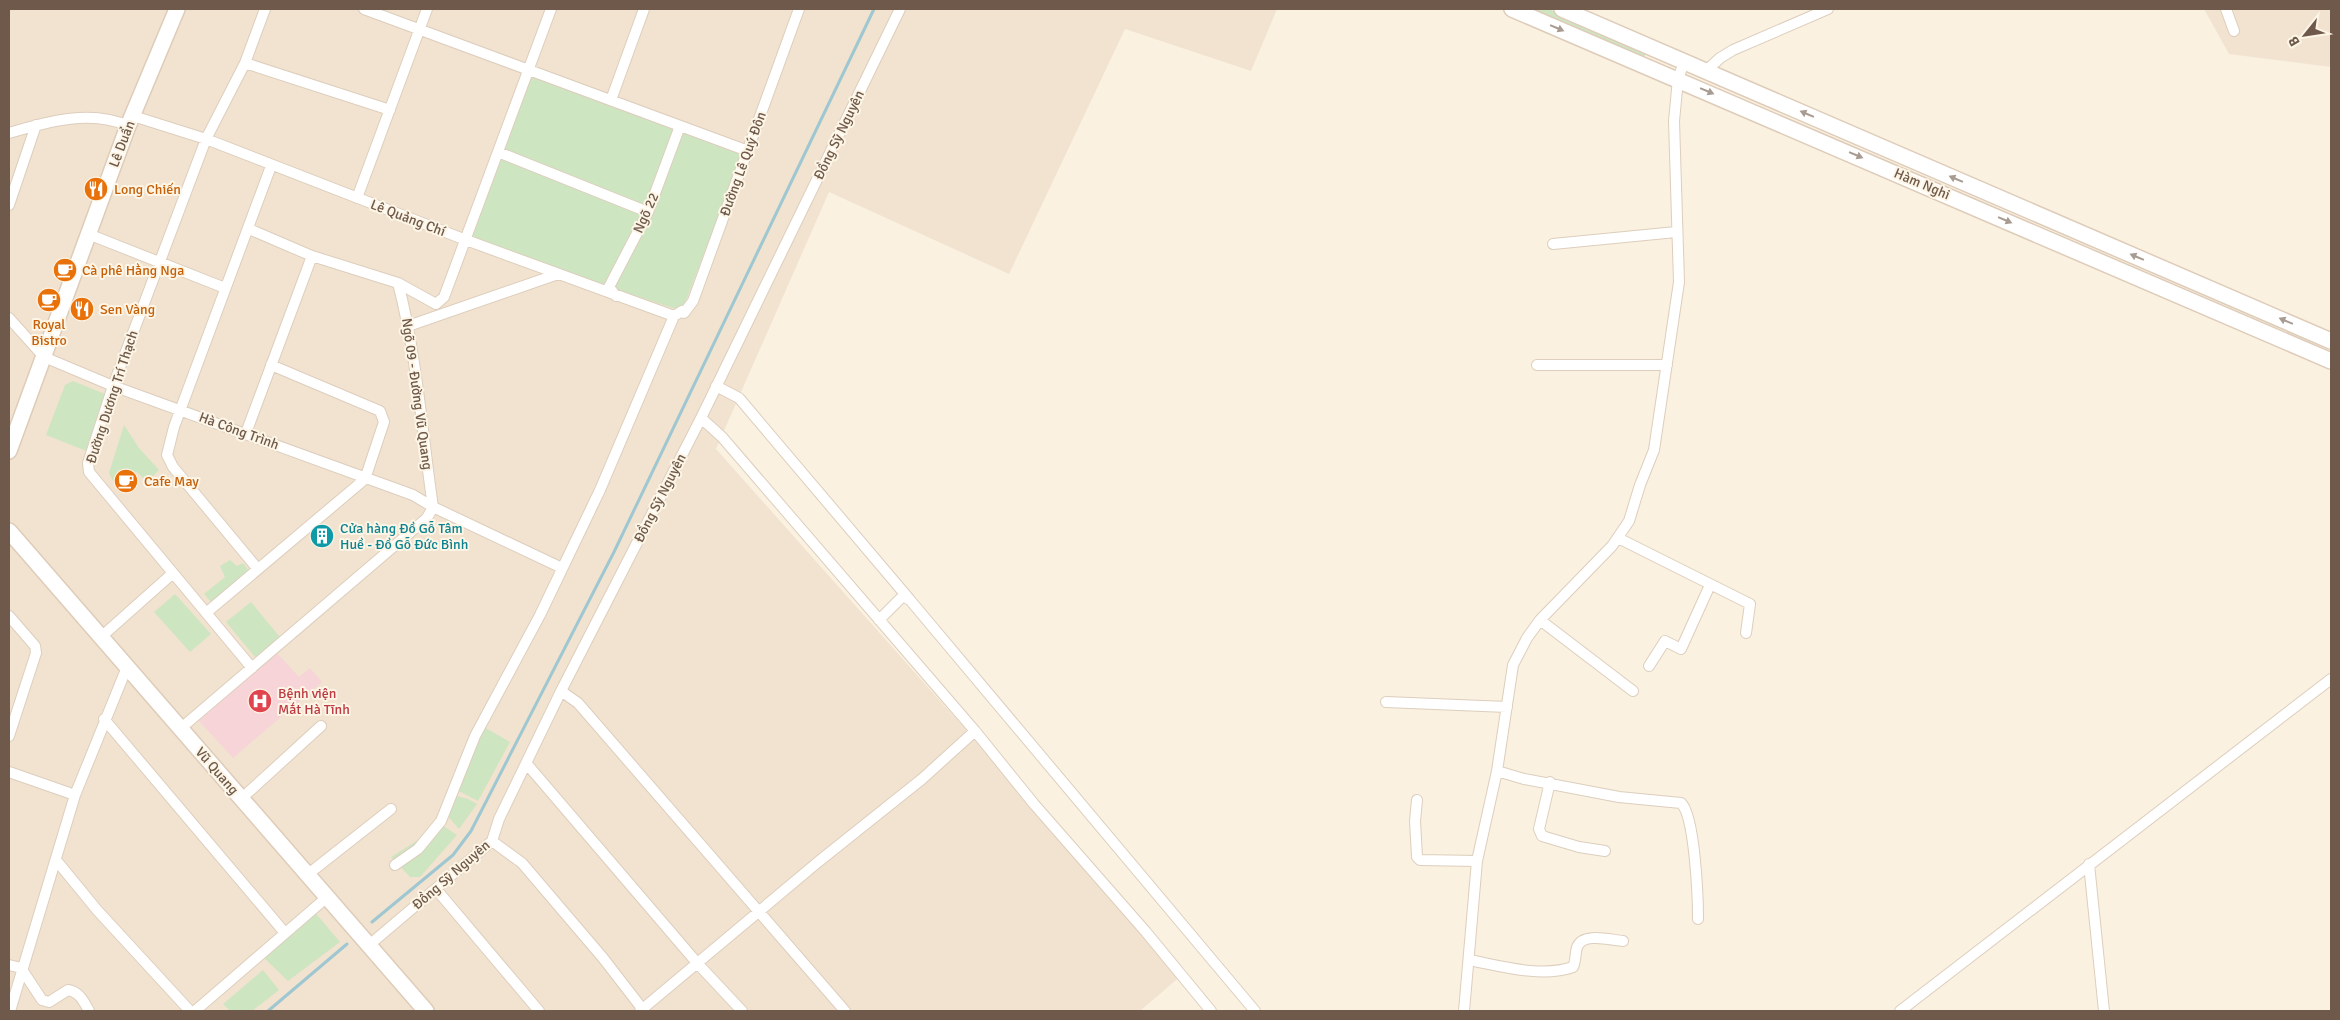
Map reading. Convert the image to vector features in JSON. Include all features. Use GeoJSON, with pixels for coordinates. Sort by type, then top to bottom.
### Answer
{"type":"FeatureCollection","features":[{"type":"Feature","properties":{"kind":"main road","name":"Lê Duẩn"},"geometry":{"type":"LineString","coordinates":[[9,451],[12,437],[44,357],[88,234],[131,121],[177,9]]}},
{"type":"Feature","properties":{"kind":"main road","name":"Hàm Nghi"},"geometry":{"type":"LineString","coordinates":[[1512,9],[2331,361]]}},
{"type":"Feature","properties":{"kind":"main road","name":"Hàm Nghi"},"geometry":{"type":"LineString","coordinates":[[1562,9],[2331,341]]}},
{"type":"Feature","properties":{"kind":"main road","name":"Vũ Quang"},"geometry":{"type":"LineString","coordinates":[[9,531],[426,1011]]}},
{"type":"Feature","properties":{"kind":"street","name":"Đường Dương Trí Thạch"},"geometry":{"type":"LineString","coordinates":[[252,668],[89,472],[88,462],[113,386],[206,139],[244,63],[265,9]]}},
{"type":"Feature","properties":{"kind":"street"},"geometry":{"type":"LineString","coordinates":[[364,9],[748,150]]}},
{"type":"Feature","properties":{"kind":"street"},"geometry":{"type":"LineString","coordinates":[[357,198],[427,9]]}},
{"type":"Feature","properties":{"kind":"street"},"geometry":{"type":"LineString","coordinates":[[249,229],[312,256],[398,283],[436,304],[440,302],[466,240],[551,9]]}},
{"type":"Feature","properties":{"kind":"street"},"geometry":{"type":"LineString","coordinates":[[611,100],[644,9]]}},
{"type":"Feature","properties":{"kind":"street","name":"Đường Lê Quý Đôn"},"geometry":{"type":"LineString","coordinates":[[395,865],[418,849],[441,821],[476,736],[600,490],[678,314],[684,313],[693,301],[799,9]]}},
{"type":"Feature","properties":{"kind":"street","name":"Đồng Sỹ Nguyên"},"geometry":{"type":"LineString","coordinates":[[368,946],[492,841],[500,819],[561,691],[701,418],[900,9]]}},
{"type":"Feature","properties":{"kind":"street"},"geometry":{"type":"LineString","coordinates":[[1706,71],[1720,58],[1733,50],[1828,9]]}},
{"type":"Feature","properties":{"kind":"street"},"geometry":{"type":"LineString","coordinates":[[2226,9],[2234,31]]}},
{"type":"Feature","properties":{"kind":"street"},"geometry":{"type":"LineString","coordinates":[[1464,1011],[1477,861],[1497,771],[1513,665],[1527,638],[1540,620],[1618,538],[1629,521],[1640,485],[1654,450],[1679,282],[1674,121],[1678,79],[1684,62]]}},
{"type":"Feature","properties":{"kind":"street"},"geometry":{"type":"LineString","coordinates":[[244,63],[390,110]]}},
{"type":"Feature","properties":{"kind":"street","name":"Lê Quảng Chí"},"geometry":{"type":"LineString","coordinates":[[9,133],[36,125],[100,117],[131,121],[206,139],[271,166],[616,296],[678,314]]}},
{"type":"Feature","properties":{"kind":"street"},"geometry":{"type":"LineString","coordinates":[[9,205],[36,125]]}},
{"type":"Feature","properties":{"kind":"street","name":"Ngõ 22"},"geometry":{"type":"LineString","coordinates":[[616,296],[609,287],[648,212],[680,126]]}},
{"type":"Feature","properties":{"kind":"street"},"geometry":{"type":"LineString","coordinates":[[498,152],[648,212]]}},
{"type":"Feature","properties":{"kind":"street"},"geometry":{"type":"LineString","coordinates":[[257,568],[169,460],[168,446],[180,409],[271,166]]}},
{"type":"Feature","properties":{"kind":"street"},"geometry":{"type":"LineString","coordinates":[[1553,244],[1676,232]]}},
{"type":"Feature","properties":{"kind":"street"},"geometry":{"type":"LineString","coordinates":[[88,234],[225,288]]}},
{"type":"Feature","properties":{"kind":"street"},"geometry":{"type":"LineString","coordinates":[[246,433],[312,256]]}},
{"type":"Feature","properties":{"kind":"street"},"geometry":{"type":"LineString","coordinates":[[408,326],[558,274]]}},
{"type":"Feature","properties":{"kind":"street","name":"Ngõ 09 - Đường Vũ Quang"},"geometry":{"type":"LineString","coordinates":[[398,283],[408,326],[419,391],[433,507]]}},
{"type":"Feature","properties":{"kind":"street"},"geometry":{"type":"LineString","coordinates":[[9,318],[44,357]]}},
{"type":"Feature","properties":{"kind":"street","name":"Hà Công Trình"},"geometry":{"type":"LineString","coordinates":[[44,357],[113,386],[413,495],[433,507],[562,568]]}},
{"type":"Feature","properties":{"kind":"street"},"geometry":{"type":"LineString","coordinates":[[1537,365],[1640,363],[1667,365]]}},
{"type":"Feature","properties":{"kind":"street"},"geometry":{"type":"LineString","coordinates":[[206,613],[365,478],[384,422],[380,411],[270,365]]}},
{"type":"Feature","properties":{"kind":"street"},"geometry":{"type":"LineString","coordinates":[[716,386],[739,398],[1255,1011]]}},
{"type":"Feature","properties":{"kind":"street"},"geometry":{"type":"LineString","coordinates":[[701,418],[722,437],[976,731],[1034,804],[1146,932],[1211,1011]]}},
{"type":"Feature","properties":{"kind":"street"},"geometry":{"type":"LineString","coordinates":[[180,729],[427,518],[433,507]]}},
{"type":"Feature","properties":{"kind":"street"},"geometry":{"type":"LineString","coordinates":[[1618,538],[1750,604],[1746,633]]}},
{"type":"Feature","properties":{"kind":"street"},"geometry":{"type":"LineString","coordinates":[[100,637],[173,573]]}},
{"type":"Feature","properties":{"kind":"street"},"geometry":{"type":"LineString","coordinates":[[1650,666],[1666,641],[1680,649],[1710,585]]}},
{"type":"Feature","properties":{"kind":"street"},"geometry":{"type":"LineString","coordinates":[[879,620],[904,597],[910,600]]}},
{"type":"Feature","properties":{"kind":"street"},"geometry":{"type":"LineString","coordinates":[[9,616],[35,646],[36,653],[9,736]]}},
{"type":"Feature","properties":{"kind":"street"},"geometry":{"type":"LineString","coordinates":[[1540,620],[1633,691]]}},
{"type":"Feature","properties":{"kind":"street"},"geometry":{"type":"LineString","coordinates":[[10,1011],[21,968],[75,794],[104,719],[127,667]]}},
{"type":"Feature","properties":{"kind":"street"},"geometry":{"type":"LineString","coordinates":[[1900,1011],[2331,679]]}},
{"type":"Feature","properties":{"kind":"street"},"geometry":{"type":"LineString","coordinates":[[561,691],[578,703],[845,1011]]}},
{"type":"Feature","properties":{"kind":"street"},"geometry":{"type":"LineString","coordinates":[[1386,702],[1507,707]]}},
{"type":"Feature","properties":{"kind":"street"},"geometry":{"type":"LineString","coordinates":[[104,719],[285,933]]}},
{"type":"Feature","properties":{"kind":"street"},"geometry":{"type":"LineString","coordinates":[[241,799],[321,726]]}},
{"type":"Feature","properties":{"kind":"street"},"geometry":{"type":"LineString","coordinates":[[492,841],[522,863],[604,958],[642,1011],[818,862],[922,779],[976,731]]}},
{"type":"Feature","properties":{"kind":"street"},"geometry":{"type":"LineString","coordinates":[[526,763],[698,964],[742,1011]]}},
{"type":"Feature","properties":{"kind":"street"},"geometry":{"type":"LineString","coordinates":[[1497,771],[1524,779],[1550,782],[1619,797],[1674,801],[1685,807],[1695,861],[1698,919]]}},
{"type":"Feature","properties":{"kind":"street"},"geometry":{"type":"LineString","coordinates":[[9,772],[75,794]]}},
{"type":"Feature","properties":{"kind":"street"},"geometry":{"type":"LineString","coordinates":[[1550,782],[1539,830],[1542,836],[1579,847],[1604,851]]}},
{"type":"Feature","properties":{"kind":"street"},"geometry":{"type":"LineString","coordinates":[[1417,800],[1415,821],[1417,857],[1420,860],[1477,861]]}},
{"type":"Feature","properties":{"kind":"street"},"geometry":{"type":"LineString","coordinates":[[307,875],[391,810]]}},
{"type":"Feature","properties":{"kind":"street"},"geometry":{"type":"LineString","coordinates":[[56,860],[97,910],[190,1011]]}},
{"type":"Feature","properties":{"kind":"street"},"geometry":{"type":"LineString","coordinates":[[2089,864],[2104,1011]]}},
{"type":"Feature","properties":{"kind":"street"},"geometry":{"type":"LineString","coordinates":[[436,889],[539,1011]]}},
{"type":"Feature","properties":{"kind":"street"},"geometry":{"type":"LineString","coordinates":[[195,1011],[326,898]]}},
{"type":"Feature","properties":{"kind":"street"},"geometry":{"type":"LineString","coordinates":[[1469,960],[1514,968],[1561,970],[1573,967],[1579,944],[1583,940],[1599,938],[1623,941]]}},
{"type":"Feature","properties":{"kind":"street"},"geometry":{"type":"LineString","coordinates":[[9,965],[21,968],[42,1000],[50,1002],[68,990],[74,991],[79,995],[89,1011]]}},
{"type":"Feature","properties":{"kind":"shaded area"},"geometry":{"type":"Polygon","coordinates":[[[9,9],[1277,9],[1251,71],[1125,29],[1009,274],[829,192],[716,449],[1183,974],[1140,1011],[9,1011],[9,9]]]}},
{"type":"Feature","properties":{"kind":"shaded area"},"geometry":{"type":"Polygon","coordinates":[[[2204,9],[2331,9],[2331,67],[2229,54],[2204,9]]]}},
{"type":"Feature","properties":{"kind":"shaded area","name":"Bệnh viện Mắt Hà Tĩnh"},"geometry":{"type":"Polygon","coordinates":[[[277,653],[299,677],[310,668],[322,682],[233,758],[199,721],[277,653]]]}},
{"type":"Feature","properties":{"kind":"green space"},"geometry":{"type":"Polygon","coordinates":[[[1533,9],[1549,9],[1647,51],[1644,57],[1533,9]]]}},
{"type":"Feature","properties":{"kind":"green space"},"geometry":{"type":"Polygon","coordinates":[[[532,71],[742,154],[682,311],[469,241],[532,71]]]}},
{"type":"Feature","properties":{"kind":"green space"},"geometry":{"type":"Polygon","coordinates":[[[73,381],[110,396],[89,452],[46,435],[65,385],[73,381]]]}},
{"type":"Feature","properties":{"kind":"green space"},"geometry":{"type":"Polygon","coordinates":[[[124,425],[139,448],[159,470],[147,482],[137,472],[113,481],[109,473],[124,425]]]}},
{"type":"Feature","properties":{"kind":"green space"},"geometry":{"type":"Polygon","coordinates":[[[230,560],[237,566],[243,563],[254,578],[217,609],[204,594],[225,577],[220,566],[230,560]]]}},
{"type":"Feature","properties":{"kind":"green space"},"geometry":{"type":"Polygon","coordinates":[[[175,594],[211,634],[190,652],[154,612],[175,594]]]}},
{"type":"Feature","properties":{"kind":"green space"},"geometry":{"type":"Polygon","coordinates":[[[251,602],[284,642],[259,662],[226,622],[251,602]]]}},
{"type":"Feature","properties":{"kind":"green space"},"geometry":{"type":"Polygon","coordinates":[[[482,726],[510,742],[478,801],[455,789],[474,754],[469,749],[482,726]]]}},
{"type":"Feature","properties":{"kind":"green space"},"geometry":{"type":"Polygon","coordinates":[[[457,796],[477,804],[459,829],[445,813],[457,796]]]}},
{"type":"Feature","properties":{"kind":"green space"},"geometry":{"type":"Polygon","coordinates":[[[442,825],[457,835],[420,877],[410,877],[391,857],[442,825]]]}},
{"type":"Feature","properties":{"kind":"green space"},"geometry":{"type":"Polygon","coordinates":[[[312,909],[340,942],[288,981],[262,956],[312,909]]]}},
{"type":"Feature","properties":{"kind":"green space"},"geometry":{"type":"Polygon","coordinates":[[[263,970],[279,990],[252,1011],[230,1011],[223,1004],[263,970]]]}},
{"type":"Feature","properties":{"kind":"waterway"},"geometry":{"type":"LineString","coordinates":[[372,922],[453,855],[471,831],[614,552],[874,9]]}},
{"type":"Feature","properties":{"kind":"waterway"},"geometry":{"type":"LineString","coordinates":[[268,1011],[347,944]]}},
{"type":"Feature","properties":{"kind":"place","name":"Long Chiến"},"geometry":{"type":"Point","coordinates":[96,189]}},
{"type":"Feature","properties":{"kind":"place","name":"Cà phê Hằng Nga"},"geometry":{"type":"Point","coordinates":[65,270]}},
{"type":"Feature","properties":{"kind":"place","name":"Royal Bistro"},"geometry":{"type":"Point","coordinates":[49,300]}},
{"type":"Feature","properties":{"kind":"place","name":"Sen Vàng"},"geometry":{"type":"Point","coordinates":[82,309]}},
{"type":"Feature","properties":{"kind":"place","name":"Cafe May"},"geometry":{"type":"Point","coordinates":[126,481]}},
{"type":"Feature","properties":{"kind":"place","name":"Cửa hàng Đồ Gỗ Tâm Huề - Đồ Gỗ Đức Bình"},"geometry":{"type":"Point","coordinates":[322,536]}},
{"type":"Feature","properties":{"kind":"place","name":"Bệnh viện Mắt Hà Tĩnh"},"geometry":{"type":"Point","coordinates":[260,701]}}]}
